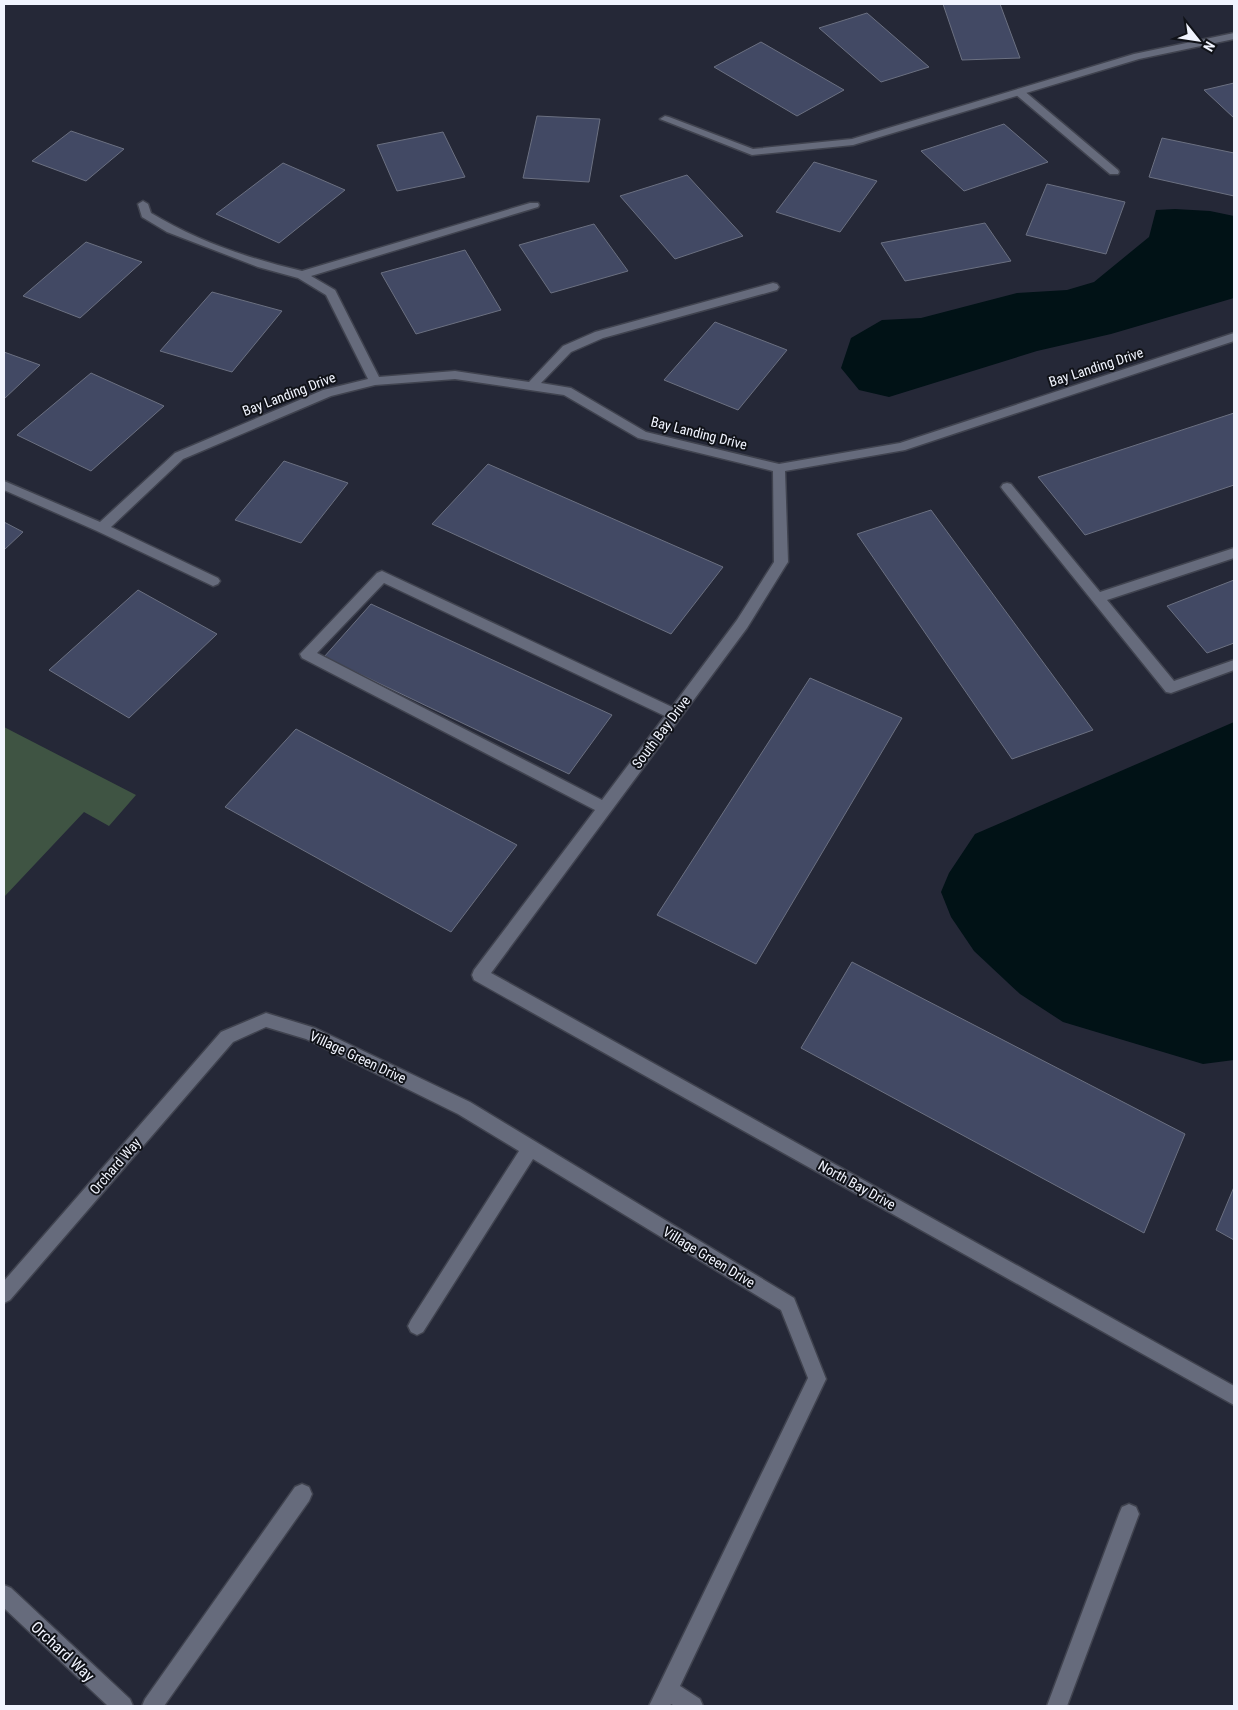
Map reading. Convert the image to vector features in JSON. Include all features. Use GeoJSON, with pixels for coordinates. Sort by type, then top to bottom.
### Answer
{"type":"FeatureCollection","features":[{"type":"Feature","properties":{"kind":"street"},"geometry":{"type":"LineString","coordinates":[[665,119],[752,152],[853,142],[1137,56],[1234,36]]}},
{"type":"Feature","properties":{"kind":"street"},"geometry":{"type":"LineString","coordinates":[[1020,92],[1114,172]]}},
{"type":"Feature","properties":{"kind":"street"},"geometry":{"type":"LineString","coordinates":[[143,204],[146,215],[171,230],[262,265],[302,275],[331,292],[375,381]]}},
{"type":"Feature","properties":{"kind":"street"},"geometry":{"type":"LineString","coordinates":[[302,275],[534,205]]}},
{"type":"Feature","properties":{"kind":"street"},"geometry":{"type":"LineString","coordinates":[[532,386],[567,349],[599,335],[773,287]]}},
{"type":"Feature","properties":{"kind":"street","name":"Bay Landing Drive"},"geometry":{"type":"LineString","coordinates":[[102,528],[179,456],[327,392],[375,381],[455,375],[567,391],[642,435],[779,468],[900,447],[1234,337]]}},
{"type":"Feature","properties":{"kind":"street","name":"South Bay Drive"},"geometry":{"type":"LineString","coordinates":[[480,975],[742,624],[781,562],[779,468]]}},
{"type":"Feature","properties":{"kind":"street"},"geometry":{"type":"LineString","coordinates":[[4,486],[102,528],[213,581]]}},
{"type":"Feature","properties":{"kind":"street"},"geometry":{"type":"LineString","coordinates":[[1007,487],[1171,688],[1234,665]]}},
{"type":"Feature","properties":{"kind":"street"},"geometry":{"type":"LineString","coordinates":[[1097,598],[1234,554]]}},
{"type":"Feature","properties":{"kind":"street"},"geometry":{"type":"LineString","coordinates":[[605,808],[307,654],[382,576],[675,714]]}},
{"type":"Feature","properties":{"kind":"street","name":"North Bay Drive"},"geometry":{"type":"LineString","coordinates":[[480,975],[1234,1396]]}},
{"type":"Feature","properties":{"kind":"street","name":"Village Green Drive"},"geometry":{"type":"LineString","coordinates":[[227,1037],[266,1020],[309,1033],[464,1108],[788,1304],[817,1379],[664,1698],[693,1706]]}},
{"type":"Feature","properties":{"kind":"street","name":"Orchard Way"},"geometry":{"type":"LineString","coordinates":[[4,1294],[227,1037]]}},
{"type":"Feature","properties":{"kind":"street"},"geometry":{"type":"LineString","coordinates":[[417,1326],[531,1148]]}},
{"type":"Feature","properties":{"kind":"street"},"geometry":{"type":"LineString","coordinates":[[152,1706],[302,1494]]}},
{"type":"Feature","properties":{"kind":"street"},"geometry":{"type":"LineString","coordinates":[[1057,1706],[1130,1514]]}},
{"type":"Feature","properties":{"kind":"street","name":"Orchard Way"},"geometry":{"type":"LineString","coordinates":[[4,1595],[123,1706]]}},
{"type":"Feature","properties":{"kind":"green space"},"geometry":{"type":"Polygon","coordinates":[[[4,727],[136,795],[109,826],[84,812],[4,897],[4,727]]]}},
{"type":"Feature","properties":{"kind":"shaded area"},"geometry":{"type":"Polygon","coordinates":[[[1156,210],[1210,211],[1234,216],[1234,298],[1111,334],[1037,351],[889,397],[859,390],[841,368],[851,338],[882,320],[921,318],[1017,293],[1067,290],[1094,282],[1149,237],[1156,210]]]}},
{"type":"Feature","properties":{"kind":"shaded area"},"geometry":{"type":"Polygon","coordinates":[[[1234,722],[1234,1060],[1203,1064],[1063,1022],[1020,994],[974,951],[951,917],[941,892],[949,873],[975,834],[1234,722]]]}},
{"type":"Feature","properties":{"kind":"building"},"geometry":{"type":"Polygon","coordinates":[[[943,4],[1000,4],[1020,58],[962,60],[943,4]]]}},
{"type":"Feature","properties":{"kind":"building"},"geometry":{"type":"Polygon","coordinates":[[[867,13],[929,67],[881,82],[819,28],[867,13]]]}},
{"type":"Feature","properties":{"kind":"building"},"geometry":{"type":"Polygon","coordinates":[[[761,42],[844,90],[797,116],[714,67],[761,42]]]}},
{"type":"Feature","properties":{"kind":"building"},"geometry":{"type":"Polygon","coordinates":[[[1234,83],[1234,118],[1204,90],[1234,83]]]}},
{"type":"Feature","properties":{"kind":"building"},"geometry":{"type":"Polygon","coordinates":[[[537,116],[600,119],[589,182],[523,178],[537,116]]]}},
{"type":"Feature","properties":{"kind":"building"},"geometry":{"type":"Polygon","coordinates":[[[1004,124],[1048,162],[964,191],[921,151],[1004,124]]]}},
{"type":"Feature","properties":{"kind":"building"},"geometry":{"type":"Polygon","coordinates":[[[71,131],[124,149],[86,181],[32,161],[71,131]]]}},
{"type":"Feature","properties":{"kind":"building"},"geometry":{"type":"Polygon","coordinates":[[[443,132],[465,177],[397,191],[377,145],[443,132]]]}},
{"type":"Feature","properties":{"kind":"building"},"geometry":{"type":"Polygon","coordinates":[[[1162,138],[1234,153],[1234,196],[1149,177],[1162,138]]]}},
{"type":"Feature","properties":{"kind":"building"},"geometry":{"type":"Polygon","coordinates":[[[814,162],[877,181],[840,232],[776,212],[814,162]]]}},
{"type":"Feature","properties":{"kind":"building"},"geometry":{"type":"Polygon","coordinates":[[[283,163],[345,190],[279,243],[216,214],[283,163]]]}},
{"type":"Feature","properties":{"kind":"building"},"geometry":{"type":"Polygon","coordinates":[[[687,175],[743,236],[675,259],[620,196],[687,175]]]}},
{"type":"Feature","properties":{"kind":"building"},"geometry":{"type":"Polygon","coordinates":[[[1047,184],[1125,202],[1106,254],[1026,235],[1047,184]]]}},
{"type":"Feature","properties":{"kind":"building"},"geometry":{"type":"Polygon","coordinates":[[[985,223],[1011,261],[905,281],[881,243],[985,223]]]}},
{"type":"Feature","properties":{"kind":"building"},"geometry":{"type":"Polygon","coordinates":[[[594,224],[628,271],[551,293],[519,245],[594,224]]]}},
{"type":"Feature","properties":{"kind":"building"},"geometry":{"type":"Polygon","coordinates":[[[86,242],[142,262],[80,318],[23,296],[86,242]]]}},
{"type":"Feature","properties":{"kind":"building"},"geometry":{"type":"Polygon","coordinates":[[[465,250],[501,310],[416,334],[381,273],[465,250]]]}},
{"type":"Feature","properties":{"kind":"building"},"geometry":{"type":"Polygon","coordinates":[[[212,292],[282,311],[232,372],[160,351],[212,292]]]}},
{"type":"Feature","properties":{"kind":"building"},"geometry":{"type":"Polygon","coordinates":[[[715,322],[787,350],[738,410],[664,380],[715,322]]]}},
{"type":"Feature","properties":{"kind":"building"},"geometry":{"type":"Polygon","coordinates":[[[4,352],[40,365],[4,399],[4,352]]]}},
{"type":"Feature","properties":{"kind":"building"},"geometry":{"type":"Polygon","coordinates":[[[91,373],[164,406],[91,471],[17,435],[91,373]]]}},
{"type":"Feature","properties":{"kind":"building"},"geometry":{"type":"Polygon","coordinates":[[[1234,413],[1234,485],[1085,535],[1038,477],[1234,413]]]}},
{"type":"Feature","properties":{"kind":"building"},"geometry":{"type":"Polygon","coordinates":[[[284,461],[348,483],[301,543],[235,520],[284,461]]]}},
{"type":"Feature","properties":{"kind":"building"},"geometry":{"type":"Polygon","coordinates":[[[488,464],[723,567],[671,634],[432,524],[488,464]]]}},
{"type":"Feature","properties":{"kind":"building"},"geometry":{"type":"Polygon","coordinates":[[[931,510],[1093,730],[1012,759],[857,534],[931,510]]]}},
{"type":"Feature","properties":{"kind":"building"},"geometry":{"type":"Polygon","coordinates":[[[4,522],[23,532],[4,550],[4,522]]]}},
{"type":"Feature","properties":{"kind":"building"},"geometry":{"type":"Polygon","coordinates":[[[1234,580],[1234,643],[1207,653],[1167,606],[1234,580]]]}},
{"type":"Feature","properties":{"kind":"building"},"geometry":{"type":"Polygon","coordinates":[[[138,590],[217,634],[129,718],[49,670],[138,590]]]}},
{"type":"Feature","properties":{"kind":"building"},"geometry":{"type":"Polygon","coordinates":[[[371,604],[612,715],[569,774],[324,657],[371,604]]]}},
{"type":"Feature","properties":{"kind":"building"},"geometry":{"type":"Polygon","coordinates":[[[810,678],[902,718],[756,964],[657,915],[810,678]]]}},
{"type":"Feature","properties":{"kind":"building"},"geometry":{"type":"Polygon","coordinates":[[[296,729],[517,845],[451,932],[225,807],[296,729]]]}},
{"type":"Feature","properties":{"kind":"building"},"geometry":{"type":"Polygon","coordinates":[[[852,962],[1185,1134],[1144,1233],[801,1048],[852,962]]]}},
{"type":"Feature","properties":{"kind":"building"},"geometry":{"type":"Polygon","coordinates":[[[1234,1187],[1234,1240],[1216,1230],[1234,1187]]]}}]}
